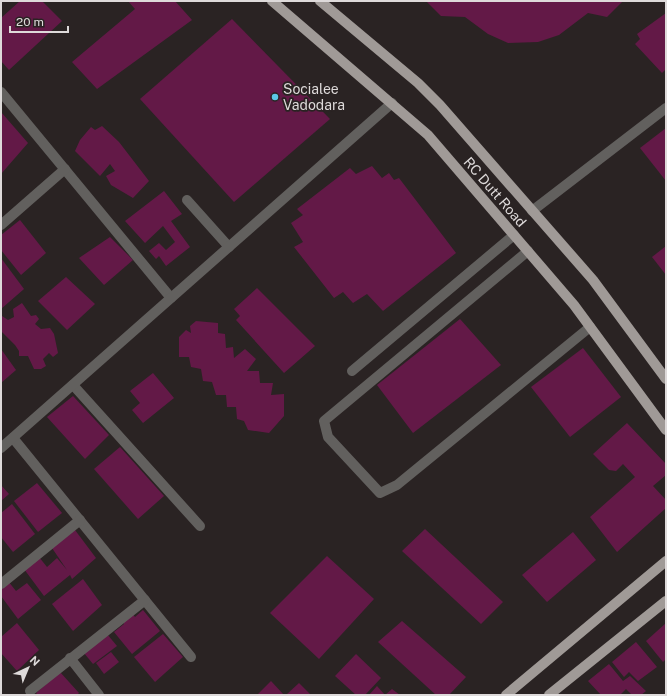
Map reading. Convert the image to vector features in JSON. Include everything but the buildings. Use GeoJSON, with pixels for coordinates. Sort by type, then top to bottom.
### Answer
{"type":"FeatureCollection","features":[{"type":"Feature","properties":{"kind":"main road","name":"RC Dutt Road"},"geometry":{"type":"LineString","coordinates":[[272,1],[428,135],[574,305],[666,430]]}},
{"type":"Feature","properties":{"kind":"main road","name":"RC Dutt Road"},"geometry":{"type":"LineString","coordinates":[[320,1],[418,83],[440,105],[593,280],[666,379]]}},
{"type":"Feature","properties":{"kind":"main road"},"geometry":{"type":"LineString","coordinates":[[506,695],[666,561]]}},
{"type":"Feature","properties":{"kind":"main road"},"geometry":{"type":"LineString","coordinates":[[549,695],[666,601]]}},
{"type":"Feature","properties":{"kind":"street"},"geometry":{"type":"LineString","coordinates":[[1,92],[171,298]]}},
{"type":"Feature","properties":{"kind":"street"},"geometry":{"type":"LineString","coordinates":[[1,448],[392,103]]}},
{"type":"Feature","properties":{"kind":"street"},"geometry":{"type":"LineString","coordinates":[[532,211],[666,108]]}},
{"type":"Feature","properties":{"kind":"street"},"geometry":{"type":"LineString","coordinates":[[1,225],[65,169]]}},
{"type":"Feature","properties":{"kind":"street"},"geometry":{"type":"LineString","coordinates":[[187,200],[229,247]]}},
{"type":"Feature","properties":{"kind":"street"},"geometry":{"type":"LineString","coordinates":[[352,371],[514,235]]}},
{"type":"Feature","properties":{"kind":"street"},"geometry":{"type":"LineString","coordinates":[[528,251],[324,421],[328,437],[380,493],[397,485],[590,327]]}},
{"type":"Feature","properties":{"kind":"street"},"geometry":{"type":"LineString","coordinates":[[73,385],[200,526]]}},
{"type":"Feature","properties":{"kind":"street"},"geometry":{"type":"LineString","coordinates":[[13,438],[192,657]]}},
{"type":"Feature","properties":{"kind":"street"},"geometry":{"type":"LineString","coordinates":[[1,584],[80,520]]}},
{"type":"Feature","properties":{"kind":"street"},"geometry":{"type":"LineString","coordinates":[[30,691],[145,600]]}},
{"type":"Feature","properties":{"kind":"street"},"geometry":{"type":"LineString","coordinates":[[70,658],[99,695]]}},
{"type":"Feature","properties":{"kind":"place","name":"Socialee Vadodara"},"geometry":{"type":"Point","coordinates":[275,97]}}]}
